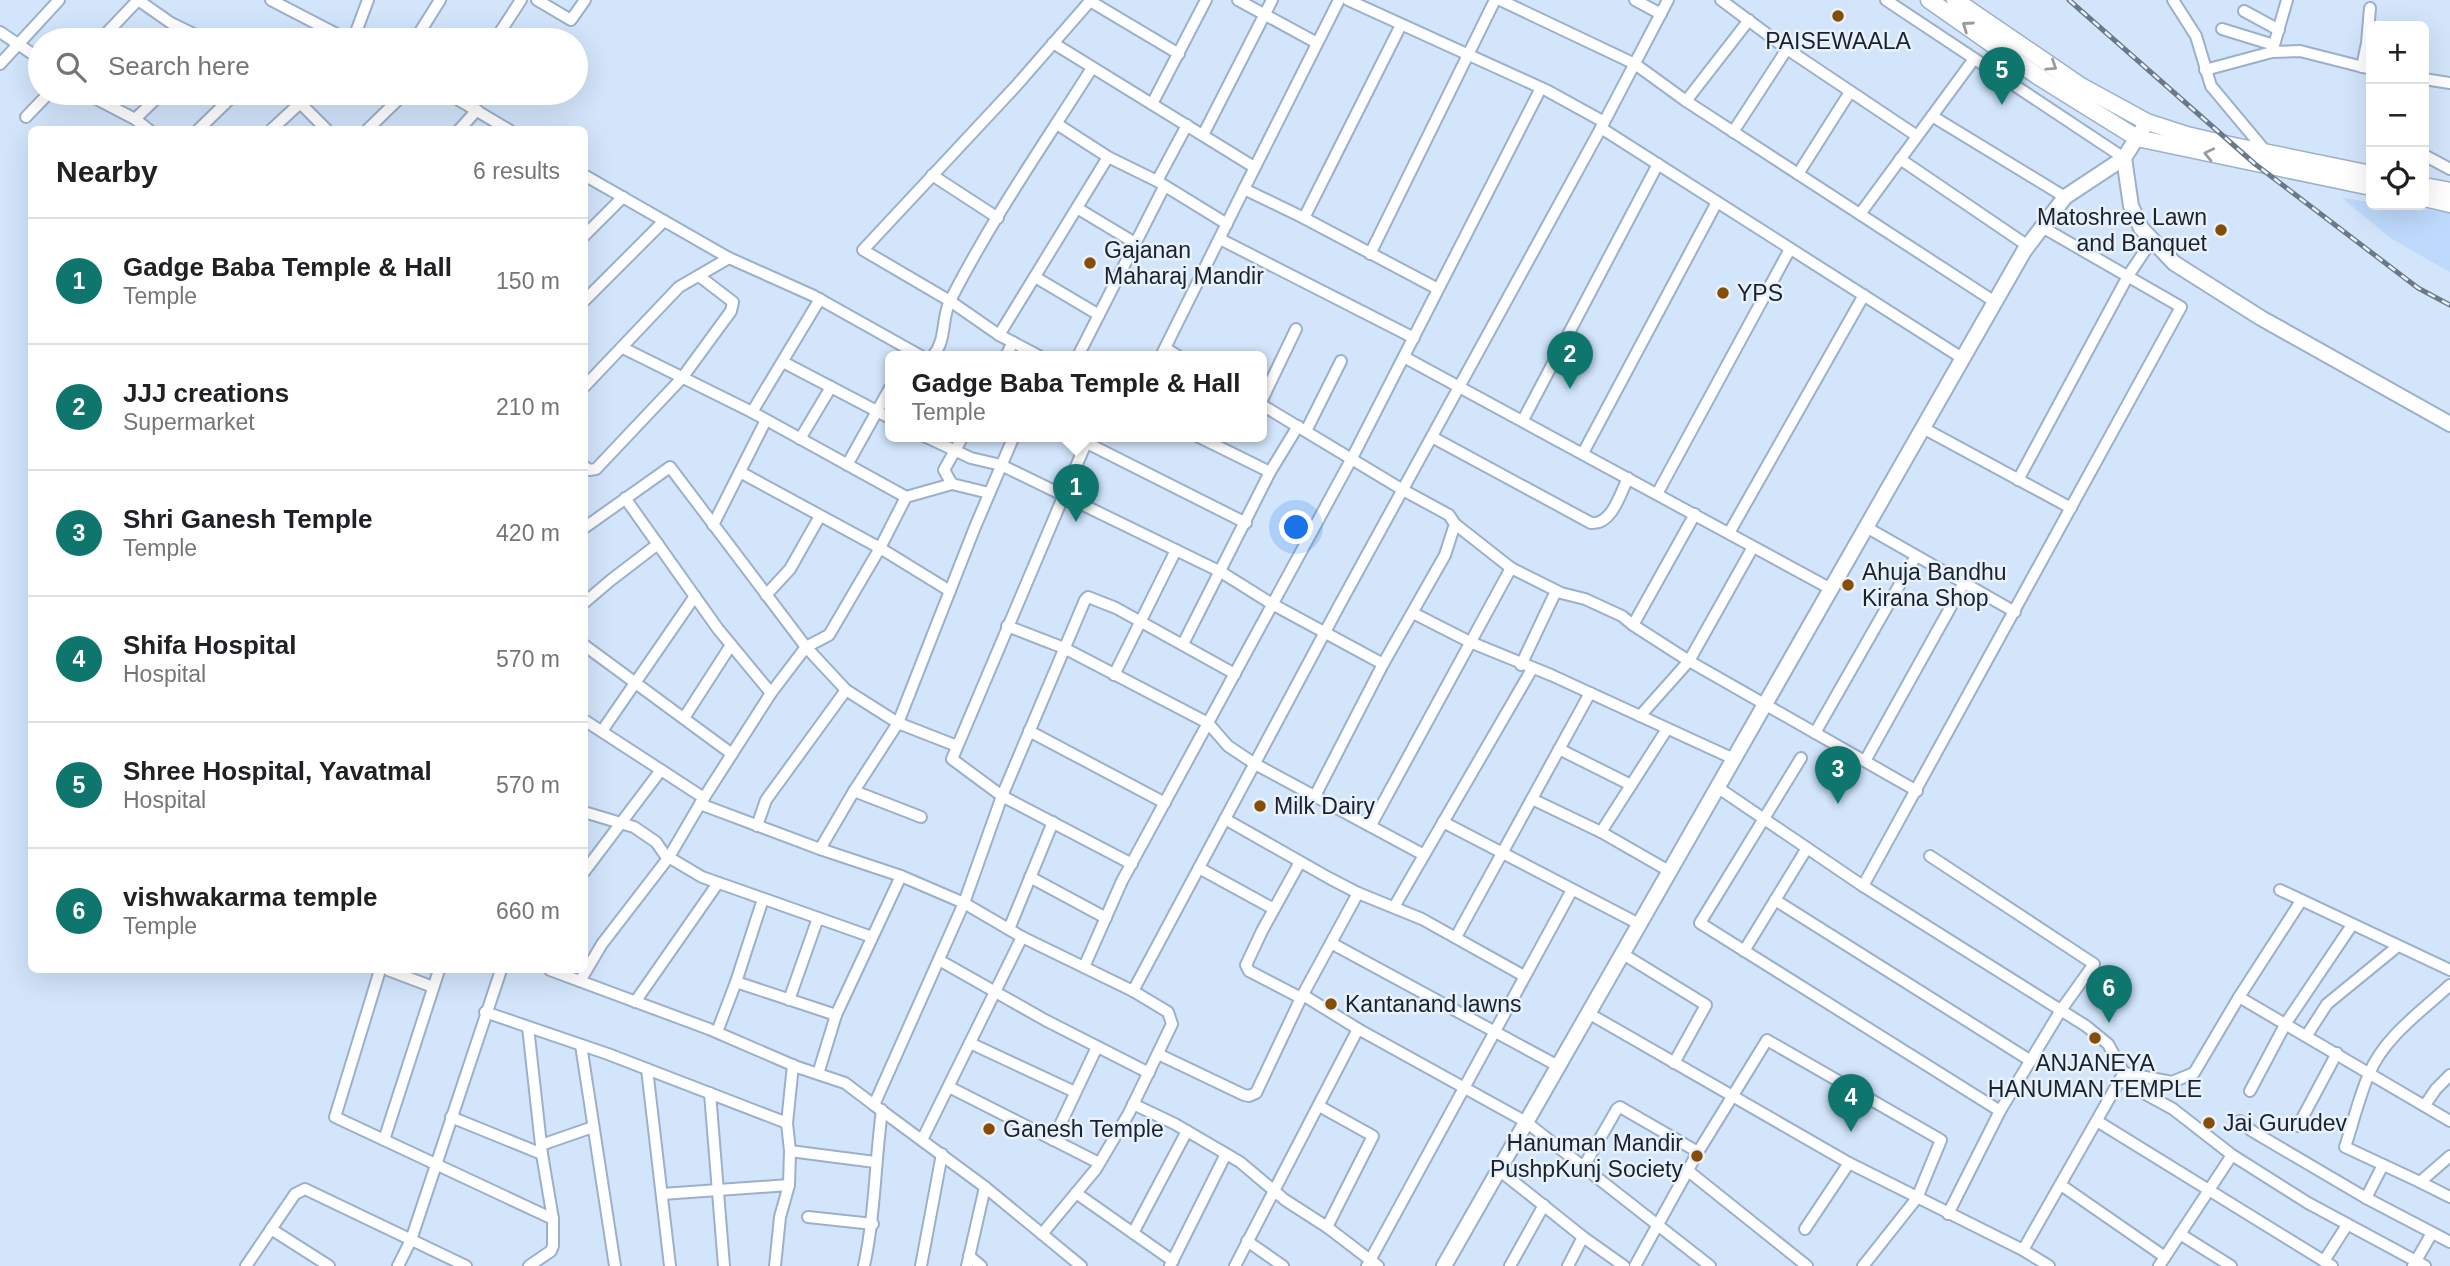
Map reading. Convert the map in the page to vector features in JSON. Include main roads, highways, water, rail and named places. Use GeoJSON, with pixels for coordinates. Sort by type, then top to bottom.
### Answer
{"type":"FeatureCollection","features":[{"type":"Feature","properties":{"kind":"main road"},"geometry":{"type":"LineString","coordinates":[[1929,0],[2039,76],[2137,138],[2366,186]]}},
{"type":"Feature","properties":{"kind":"main road"},"geometry":{"type":"LineString","coordinates":[[1955,0],[2081,86],[2147,122],[2187,135],[2366,173]]}},
{"type":"Feature","properties":{"kind":"main road"},"geometry":{"type":"LineString","coordinates":[[2429,187],[2449,191]]}},
{"type":"Feature","properties":{"kind":"main road"},"geometry":{"type":"LineString","coordinates":[[2429,197],[2449,191]]}},
{"type":"Feature","properties":{"kind":"railway"},"geometry":{"type":"LineString","coordinates":[[2069,0],[2255,164],[2418,288],[2450,305]]}},
{"type":"Feature","properties":{"kind":"place","name":"PAISEWAALA"},"geometry":{"type":"Point","coordinates":[1838,16]}},
{"type":"Feature","properties":{"kind":"place","name":"Shree Hospital, Yavatmal"},"geometry":{"type":"Point","coordinates":[2002,105]}},
{"type":"Feature","properties":{"kind":"place","name":"Matoshree Lawn and Banquet"},"geometry":{"type":"Point","coordinates":[2221,230]}},
{"type":"Feature","properties":{"kind":"place","name":"Gajanan Maharaj Mandir"},"geometry":{"type":"Point","coordinates":[1090,263]}},
{"type":"Feature","properties":{"kind":"place","name":"YPS"},"geometry":{"type":"Point","coordinates":[1723,293]}},
{"type":"Feature","properties":{"kind":"place","name":"JJJ creations"},"geometry":{"type":"Point","coordinates":[1570,389]}},
{"type":"Feature","properties":{"kind":"place","name":"Gadge Baba Temple & Hall"},"geometry":{"type":"Point","coordinates":[1076,522]}},
{"type":"Feature","properties":{"kind":"place","name":"Ahuja Bandhu Kirana Shop"},"geometry":{"type":"Point","coordinates":[1848,585]}},
{"type":"Feature","properties":{"kind":"place","name":"Shri Ganesh Temple"},"geometry":{"type":"Point","coordinates":[1838,804]}},
{"type":"Feature","properties":{"kind":"place","name":"Milk Dairy"},"geometry":{"type":"Point","coordinates":[1260,806]}},
{"type":"Feature","properties":{"kind":"place","name":"Kantanand lawns"},"geometry":{"type":"Point","coordinates":[1331,1004]}},
{"type":"Feature","properties":{"kind":"place","name":"vishwakarma temple"},"geometry":{"type":"Point","coordinates":[2109,1023]}},
{"type":"Feature","properties":{"kind":"place","name":"ANJANEYA HANUMAN TEMPLE"},"geometry":{"type":"Point","coordinates":[2095,1038]}},
{"type":"Feature","properties":{"kind":"place","name":"Jai Gurudev"},"geometry":{"type":"Point","coordinates":[2209,1123]}},
{"type":"Feature","properties":{"kind":"place","name":"Ganesh Temple"},"geometry":{"type":"Point","coordinates":[989,1129]}},
{"type":"Feature","properties":{"kind":"place","name":"Shifa Hospital"},"geometry":{"type":"Point","coordinates":[1851,1132]}},
{"type":"Feature","properties":{"kind":"place","name":"Hanuman Mandir PushpKunj Society"},"geometry":{"type":"Point","coordinates":[1697,1156]}}]}
